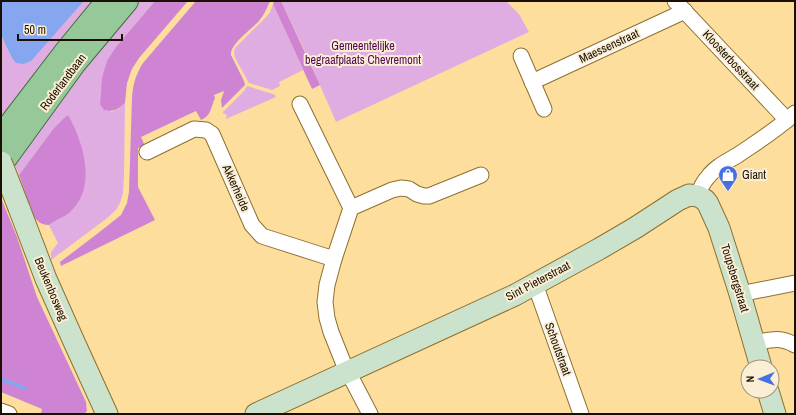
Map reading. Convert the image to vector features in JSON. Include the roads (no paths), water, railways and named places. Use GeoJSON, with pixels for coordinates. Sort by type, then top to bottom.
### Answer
{"type":"FeatureCollection","features":[{"type":"Feature","properties":{"kind":"main road","name":"Roderlandbaan"},"geometry":{"type":"LineString","coordinates":[[1,136],[66,50],[107,1]]}},
{"type":"Feature","properties":{"kind":"main road","name":"Roderlandbaan"},"geometry":{"type":"LineString","coordinates":[[1,164],[75,63],[127,1]]}},
{"type":"Feature","properties":{"kind":"street","name":"Maessenstraat"},"geometry":{"type":"LineString","coordinates":[[532,82],[680,6]]}},
{"type":"Feature","properties":{"kind":"street","name":"Kloosterbosstraat"},"geometry":{"type":"LineString","coordinates":[[680,6],[791,117]]}},
{"type":"Feature","properties":{"kind":"street"},"geometry":{"type":"LineString","coordinates":[[521,56],[544,109]]}},
{"type":"Feature","properties":{"kind":"street"},"geometry":{"type":"LineString","coordinates":[[300,104],[351,208],[334,259],[327,285],[325,302],[331,332],[347,372],[370,414]]}},
{"type":"Feature","properties":{"kind":"street"},"geometry":{"type":"LineString","coordinates":[[698,196],[708,176],[715,170],[754,145],[791,117]]}},
{"type":"Feature","properties":{"kind":"street","name":"Akkerheide"},"geometry":{"type":"LineString","coordinates":[[146,152],[194,129],[206,130],[212,134],[252,225],[262,236],[334,259]]}},
{"type":"Feature","properties":{"kind":"street","name":"Beukenbosweg"},"geometry":{"type":"LineString","coordinates":[[1,164],[46,279],[75,344],[103,413]]}},
{"type":"Feature","properties":{"kind":"street"},"geometry":{"type":"LineString","coordinates":[[351,208],[392,190],[401,188],[408,189],[417,194],[429,196],[481,175]]}},
{"type":"Feature","properties":{"kind":"street","name":"Sint Pieterstraat"},"geometry":{"type":"LineString","coordinates":[[256,414],[515,294],[599,249],[678,200],[689,195],[698,196]]}},
{"type":"Feature","properties":{"kind":"street","name":"Toupsbergstraat"},"geometry":{"type":"LineString","coordinates":[[698,196],[708,204],[719,228],[759,359]]}},
{"type":"Feature","properties":{"kind":"street"},"geometry":{"type":"LineString","coordinates":[[740,294],[795,283]]}},
{"type":"Feature","properties":{"kind":"street","name":"Schoutstraat"},"geometry":{"type":"LineString","coordinates":[[535,284],[581,414]]}},
{"type":"Feature","properties":{"kind":"street"},"geometry":{"type":"LineString","coordinates":[[754,343],[777,339],[788,341],[795,345]]}},
{"type":"Feature","properties":{"kind":"street"},"geometry":{"type":"LineString","coordinates":[[770,399],[775,414]]}},
{"type":"Feature","properties":{"kind":"street"},"geometry":{"type":"LineString","coordinates":[[1,411],[9,414]]}},
{"type":"Feature","properties":{"kind":"water"},"geometry":{"type":"Polygon","coordinates":[[[1,1],[84,1],[31,61],[24,64],[16,63],[12,58],[1,35],[1,1]]]}},
{"type":"Feature","properties":{"kind":"waterway"},"geometry":{"type":"LineString","coordinates":[[1,379],[25,388]]}},
{"type":"Feature","properties":{"kind":"place","name":"Giant"},"geometry":{"type":"Point","coordinates":[728,192]}},
{"type":"Feature","properties":{"kind":"park label","name":"Gemeentelijke begraafplaats Chevremont"},"geometry":{"type":"Point","coordinates":[363,53]}}]}
